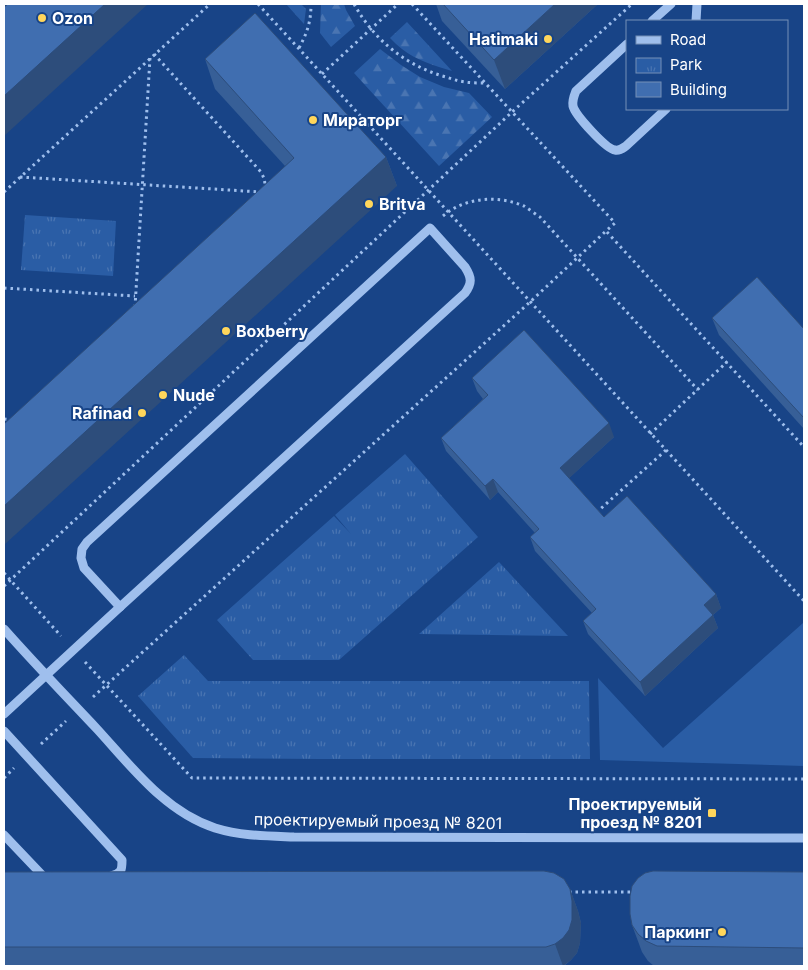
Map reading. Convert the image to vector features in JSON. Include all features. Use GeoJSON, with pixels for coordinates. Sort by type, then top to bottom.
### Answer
{"type":"FeatureCollection","features":[{"type":"Feature","properties":{"kind":"street"},"geometry":{"type":"LineString","coordinates":[[653,20],[671,4]]}},
{"type":"Feature","properties":{"kind":"street"},"geometry":{"type":"LineString","coordinates":[[696,20],[697,4]]}},
{"type":"Feature","properties":{"kind":"street"},"geometry":{"type":"LineString","coordinates":[[626,45],[576,91],[572,99],[576,113],[605,144],[614,150],[620,150],[665,110]]}},
{"type":"Feature","properties":{"kind":"street"},"geometry":{"type":"LineString","coordinates":[[4,714],[465,293],[471,281],[470,274],[430,228],[87,542],[82,549],[81,558],[84,568],[120,608]]}},
{"type":"Feature","properties":{"kind":"street","name":"проектируемый проезд № 8201"},"geometry":{"type":"LineString","coordinates":[[4,629],[157,793],[188,816],[214,828],[238,834],[294,837],[804,838]]}},
{"type":"Feature","properties":{"kind":"street"},"geometry":{"type":"LineString","coordinates":[[4,731],[122,860],[122,869],[119,874],[102,876]]}},
{"type":"Feature","properties":{"kind":"street"},"geometry":{"type":"LineString","coordinates":[[4,835],[38,876],[53,876]]}},
{"type":"Feature","properties":{"kind":"path"},"geometry":{"type":"LineString","coordinates":[[4,192],[210,4]]}},
{"type":"Feature","properties":{"kind":"path"},"geometry":{"type":"LineString","coordinates":[[258,4],[804,601]]}},
{"type":"Feature","properties":{"kind":"path"},"geometry":{"type":"LineString","coordinates":[[299,48],[308,31],[311,4]]}},
{"type":"Feature","properties":{"kind":"path"},"geometry":{"type":"LineString","coordinates":[[354,4],[370,29],[380,40],[400,56],[428,73],[463,82],[485,83]]}},
{"type":"Feature","properties":{"kind":"path"},"geometry":{"type":"LineString","coordinates":[[322,74],[398,4]]}},
{"type":"Feature","properties":{"kind":"path"},"geometry":{"type":"LineString","coordinates":[[4,778],[616,223],[412,4]]}},
{"type":"Feature","properties":{"kind":"path"},"geometry":{"type":"LineString","coordinates":[[4,586],[512,112],[632,4]]}},
{"type":"Feature","properties":{"kind":"path"},"geometry":{"type":"LineString","coordinates":[[154,54],[261,172],[265,183],[262,193],[255,199]]}},
{"type":"Feature","properties":{"kind":"path"},"geometry":{"type":"LineString","coordinates":[[142,303],[134,310],[150,58]]}},
{"type":"Feature","properties":{"kind":"path"},"geometry":{"type":"LineString","coordinates":[[20,177],[262,193]]}},
{"type":"Feature","properties":{"kind":"path"},"geometry":{"type":"LineString","coordinates":[[448,212],[463,204],[491,198],[506,200],[525,207],[540,217],[698,390]]}},
{"type":"Feature","properties":{"kind":"path"},"geometry":{"type":"LineString","coordinates":[[606,231],[804,447]]}},
{"type":"Feature","properties":{"kind":"path"},"geometry":{"type":"LineString","coordinates":[[4,288],[135,296]]}},
{"type":"Feature","properties":{"kind":"path"},"geometry":{"type":"LineString","coordinates":[[650,434],[727,362]]}},
{"type":"Feature","properties":{"kind":"path"},"geometry":{"type":"LineString","coordinates":[[4,419],[13,420]]}},
{"type":"Feature","properties":{"kind":"path"},"geometry":{"type":"LineString","coordinates":[[594,514],[666,450]]}},
{"type":"Feature","properties":{"kind":"path"},"geometry":{"type":"LineString","coordinates":[[4,573],[192,778],[804,779]]}},
{"type":"Feature","properties":{"kind":"path"},"geometry":{"type":"LineString","coordinates":[[567,892],[636,892]]}},
{"type":"Feature","properties":{"kind":"green space"},"geometry":{"type":"Polygon","coordinates":[[[286,4],[301,4],[306,9],[304,24],[286,4]]]}},
{"type":"Feature","properties":{"kind":"green space"},"geometry":{"type":"Polygon","coordinates":[[[321,4],[344,4],[355,26],[331,47],[320,33],[321,4]]]}},
{"type":"Feature","properties":{"kind":"green space"},"geometry":{"type":"Polygon","coordinates":[[[407,22],[452,71],[432,65],[413,56],[390,38],[407,22]]]}},
{"type":"Feature","properties":{"kind":"green space"},"geometry":{"type":"Polygon","coordinates":[[[380,49],[420,77],[444,87],[469,93],[492,117],[439,166],[354,73],[380,49]]]}},
{"type":"Feature","properties":{"kind":"green space"},"geometry":{"type":"Polygon","coordinates":[[[25,215],[116,221],[113,276],[21,270],[25,215]]]}},
{"type":"Feature","properties":{"kind":"green space"},"geometry":{"type":"Polygon","coordinates":[[[405,454],[478,537],[339,660],[253,660],[217,620],[334,516],[351,534],[335,515],[405,454]]]}},
{"type":"Feature","properties":{"kind":"green space"},"geometry":{"type":"Polygon","coordinates":[[[499,562],[568,636],[419,634],[499,562]]]}},
{"type":"Feature","properties":{"kind":"green space"},"geometry":{"type":"Polygon","coordinates":[[[803,623],[804,766],[600,760],[598,678],[663,748],[803,623]]]}},
{"type":"Feature","properties":{"kind":"green space"},"geometry":{"type":"Polygon","coordinates":[[[184,655],[208,681],[589,681],[590,759],[193,758],[138,696],[184,655]]]}},
{"type":"Feature","properties":{"kind":"building"},"geometry":{"type":"Polygon","coordinates":[[[8,4],[105,4],[4,96],[4,7],[8,4]]]}},
{"type":"Feature","properties":{"kind":"building"},"geometry":{"type":"Polygon","coordinates":[[[443,4],[555,4],[494,60],[443,4]]]}},
{"type":"Feature","properties":{"kind":"building"},"geometry":{"type":"Polygon","coordinates":[[[255,13],[386,157],[4,506],[4,424],[294,158],[205,59],[255,13]]]}},
{"type":"Feature","properties":{"kind":"building"},"geometry":{"type":"Polygon","coordinates":[[[757,277],[804,329],[804,418],[712,318],[757,277]]]}},
{"type":"Feature","properties":{"kind":"building"},"geometry":{"type":"Polygon","coordinates":[[[524,330],[609,423],[560,468],[604,517],[627,496],[716,594],[704,605],[713,615],[640,682],[583,621],[596,609],[530,537],[539,529],[493,479],[485,486],[441,438],[488,395],[472,378],[524,330]]]}},
{"type":"Feature","properties":{"kind":"building"},"geometry":{"type":"Polygon","coordinates":[[[544,871],[554,873],[564,879],[570,889],[572,901],[572,920],[569,930],[555,944],[546,947],[4,947],[4,872],[544,871]]]}},
{"type":"Feature","properties":{"kind":"building","name":"Паркинг"},"geometry":{"type":"Polygon","coordinates":[[[653,871],[804,872],[804,948],[657,946],[646,941],[632,925],[630,896],[632,886],[638,878],[645,873],[653,871]]]}},
{"type":"Feature","properties":{"kind":"place","name":"Ozon"},"geometry":{"type":"Point","coordinates":[42,18]}},
{"type":"Feature","properties":{"kind":"place","name":"Hatimaki"},"geometry":{"type":"Point","coordinates":[548,39]}},
{"type":"Feature","properties":{"kind":"place","name":"Мираторг"},"geometry":{"type":"Point","coordinates":[313,120]}},
{"type":"Feature","properties":{"kind":"place","name":"Britva"},"geometry":{"type":"Point","coordinates":[369,204]}},
{"type":"Feature","properties":{"kind":"place","name":"Boxberry"},"geometry":{"type":"Point","coordinates":[226,331]}},
{"type":"Feature","properties":{"kind":"place","name":"Nude"},"geometry":{"type":"Point","coordinates":[163,395]}},
{"type":"Feature","properties":{"kind":"place","name":"Rafinad"},"geometry":{"type":"Point","coordinates":[142,413]}},
{"type":"Feature","properties":{"kind":"place","name":"Проектируемый проезд № 8201"},"geometry":{"type":"Point","coordinates":[712,813]}},
{"type":"Feature","properties":{"kind":"place","name":"Паркинг"},"geometry":{"type":"Point","coordinates":[722,932]}}]}
